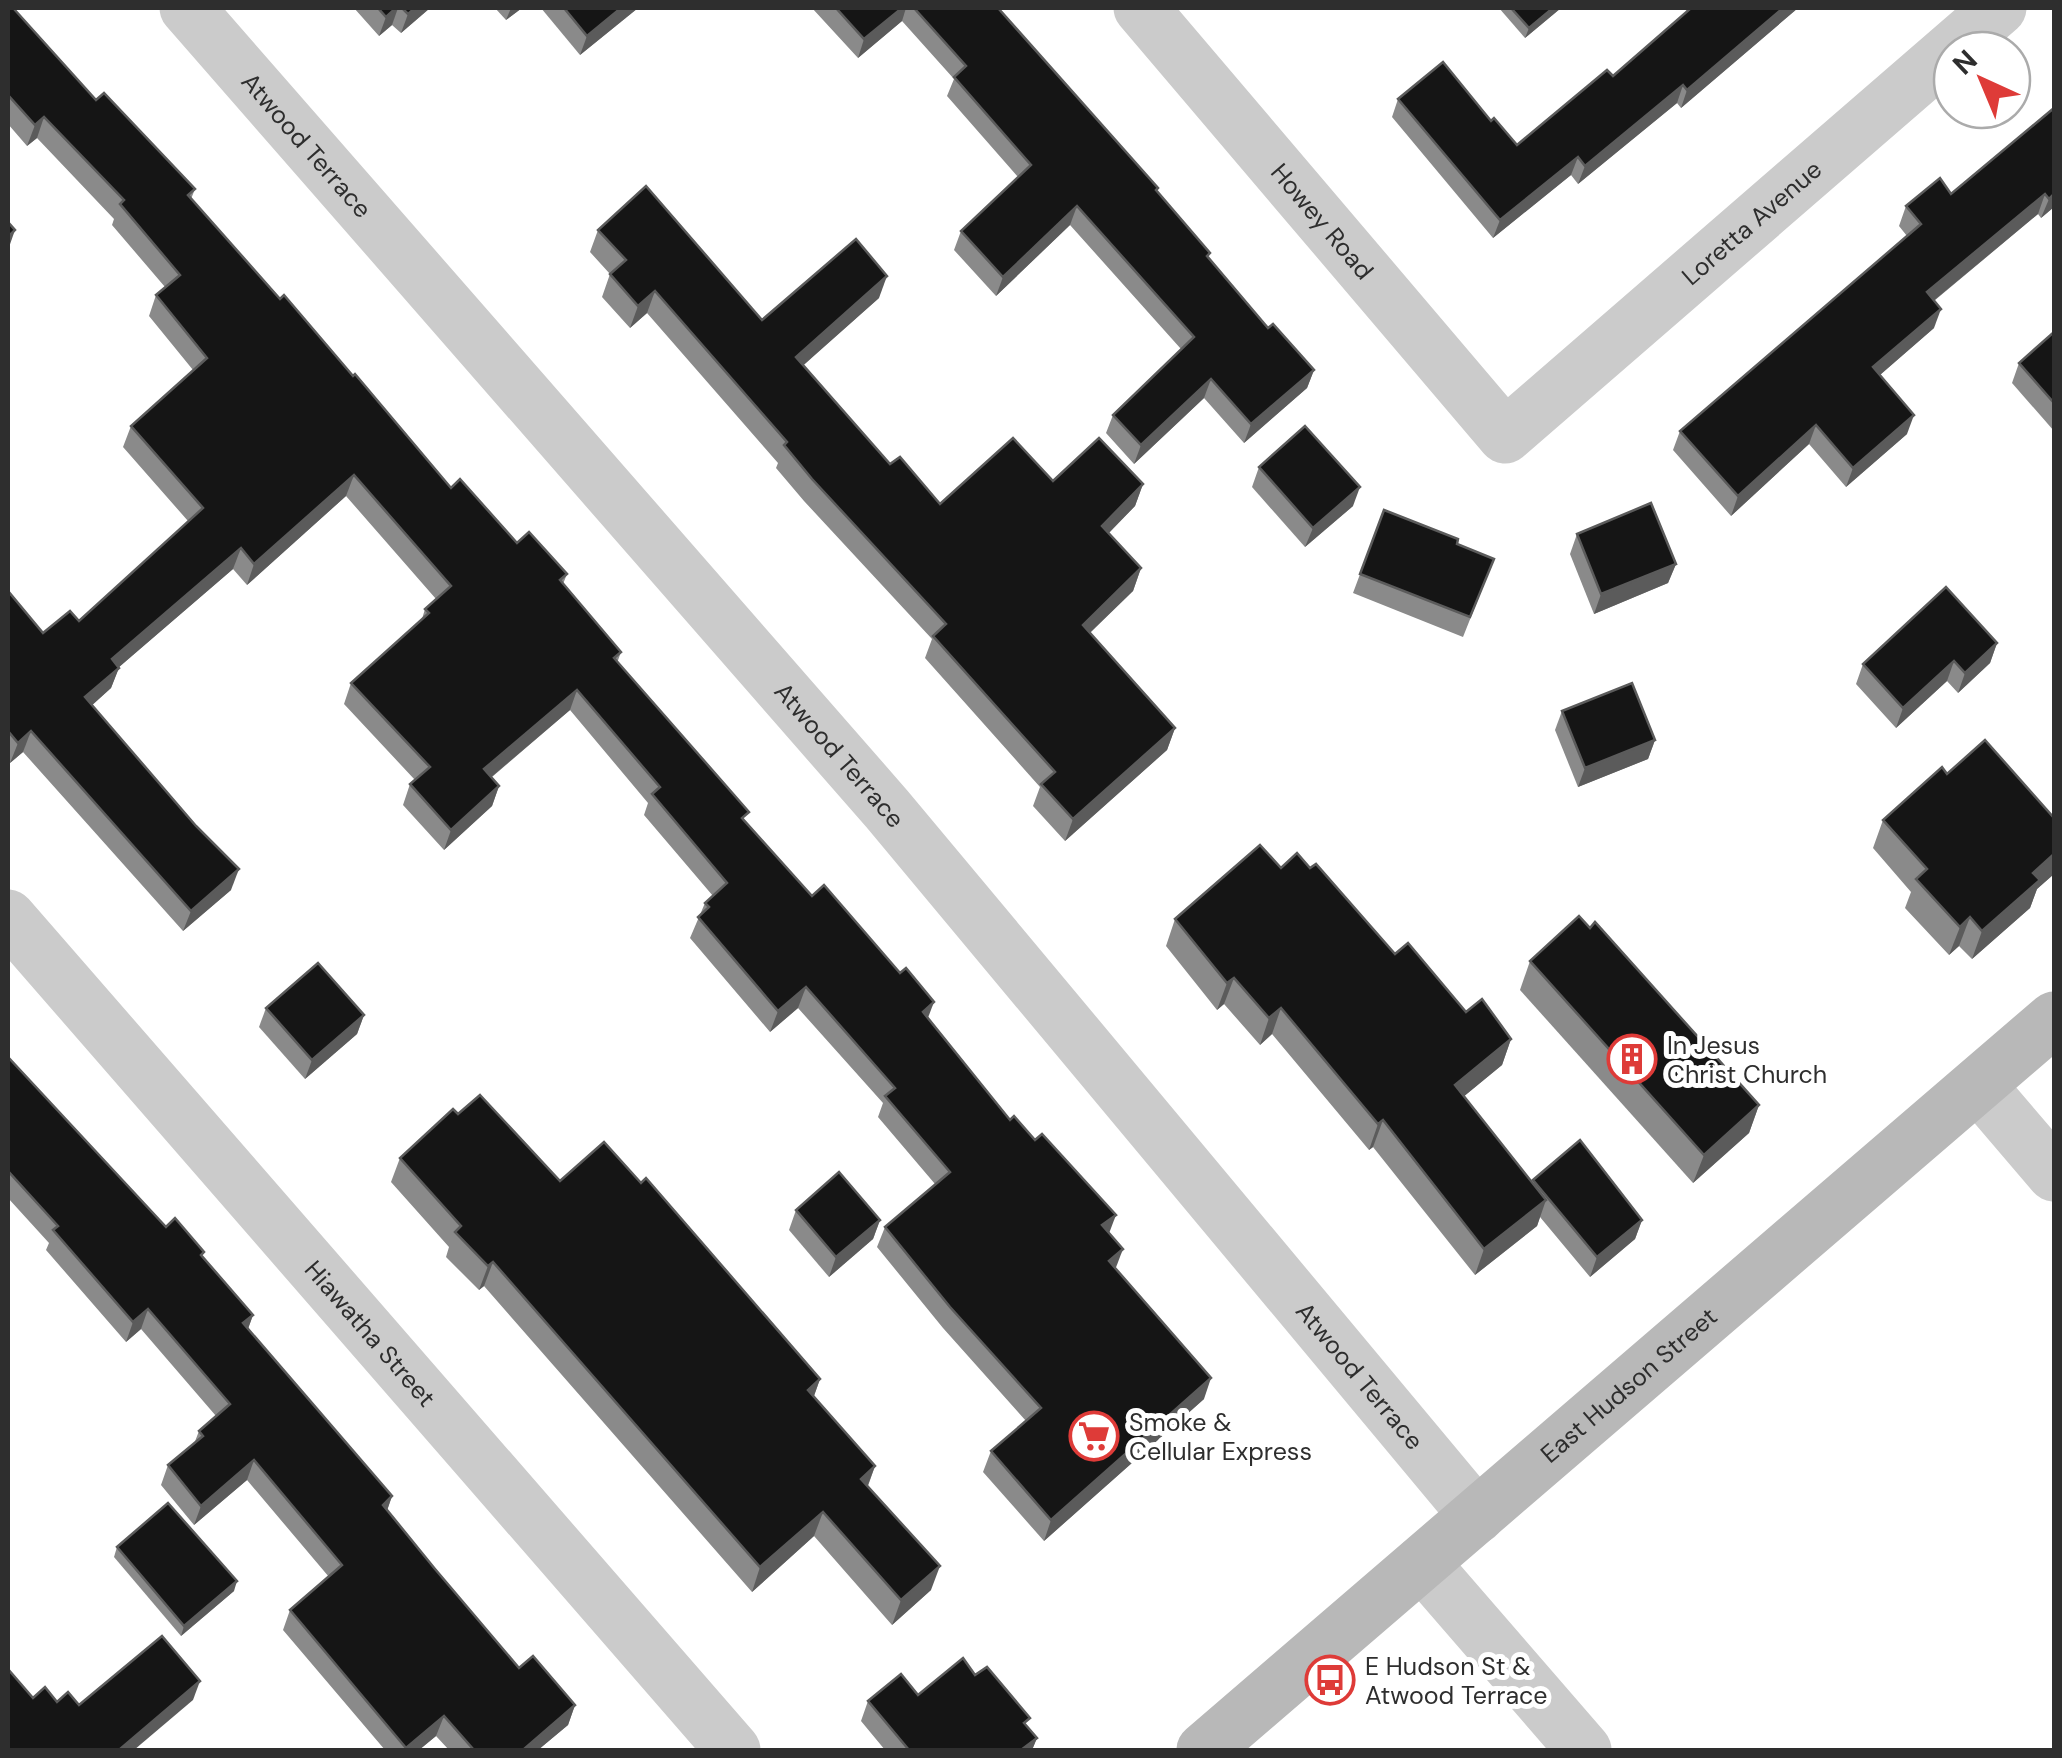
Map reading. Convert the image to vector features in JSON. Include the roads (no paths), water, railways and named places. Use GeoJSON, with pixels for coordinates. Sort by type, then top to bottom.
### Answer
{"type":"FeatureCollection","features":[{"type":"Feature","properties":{"kind":"main road","name":"East Hudson Street"},"geometry":{"type":"LineString","coordinates":[[1204,1750],[2054,1019]]}},
{"type":"Feature","properties":{"kind":"street","name":"Atwood Terrace"},"geometry":{"type":"LineString","coordinates":[[187,8],[887,809],[1477,1516]]}},
{"type":"Feature","properties":{"kind":"street","name":"Howey Road"},"geometry":{"type":"LineString","coordinates":[[1141,8],[1505,436]]}},
{"type":"Feature","properties":{"kind":"street","name":"Loretta Avenue"},"geometry":{"type":"LineString","coordinates":[[1505,436],[1999,8]]}},
{"type":"Feature","properties":{"kind":"street","name":"Hiawatha Street"},"geometry":{"type":"LineString","coordinates":[[8,918],[733,1750]]}},
{"type":"Feature","properties":{"kind":"street"},"geometry":{"type":"LineString","coordinates":[[1978,1085],[2054,1174]]}},
{"type":"Feature","properties":{"kind":"street"},"geometry":{"type":"LineString","coordinates":[[1422,1563],[1584,1750]]}},
{"type":"Feature","properties":{"kind":"place","name":"In Jesus Christ Church"},"geometry":{"type":"Point","coordinates":[1632,1059]}},
{"type":"Feature","properties":{"kind":"place","name":"Smoke & Cellular Express"},"geometry":{"type":"Point","coordinates":[1094,1436]}},
{"type":"Feature","properties":{"kind":"place","name":"E Hudson St & Atwood Terrace"},"geometry":{"type":"Point","coordinates":[1330,1680]}}]}
